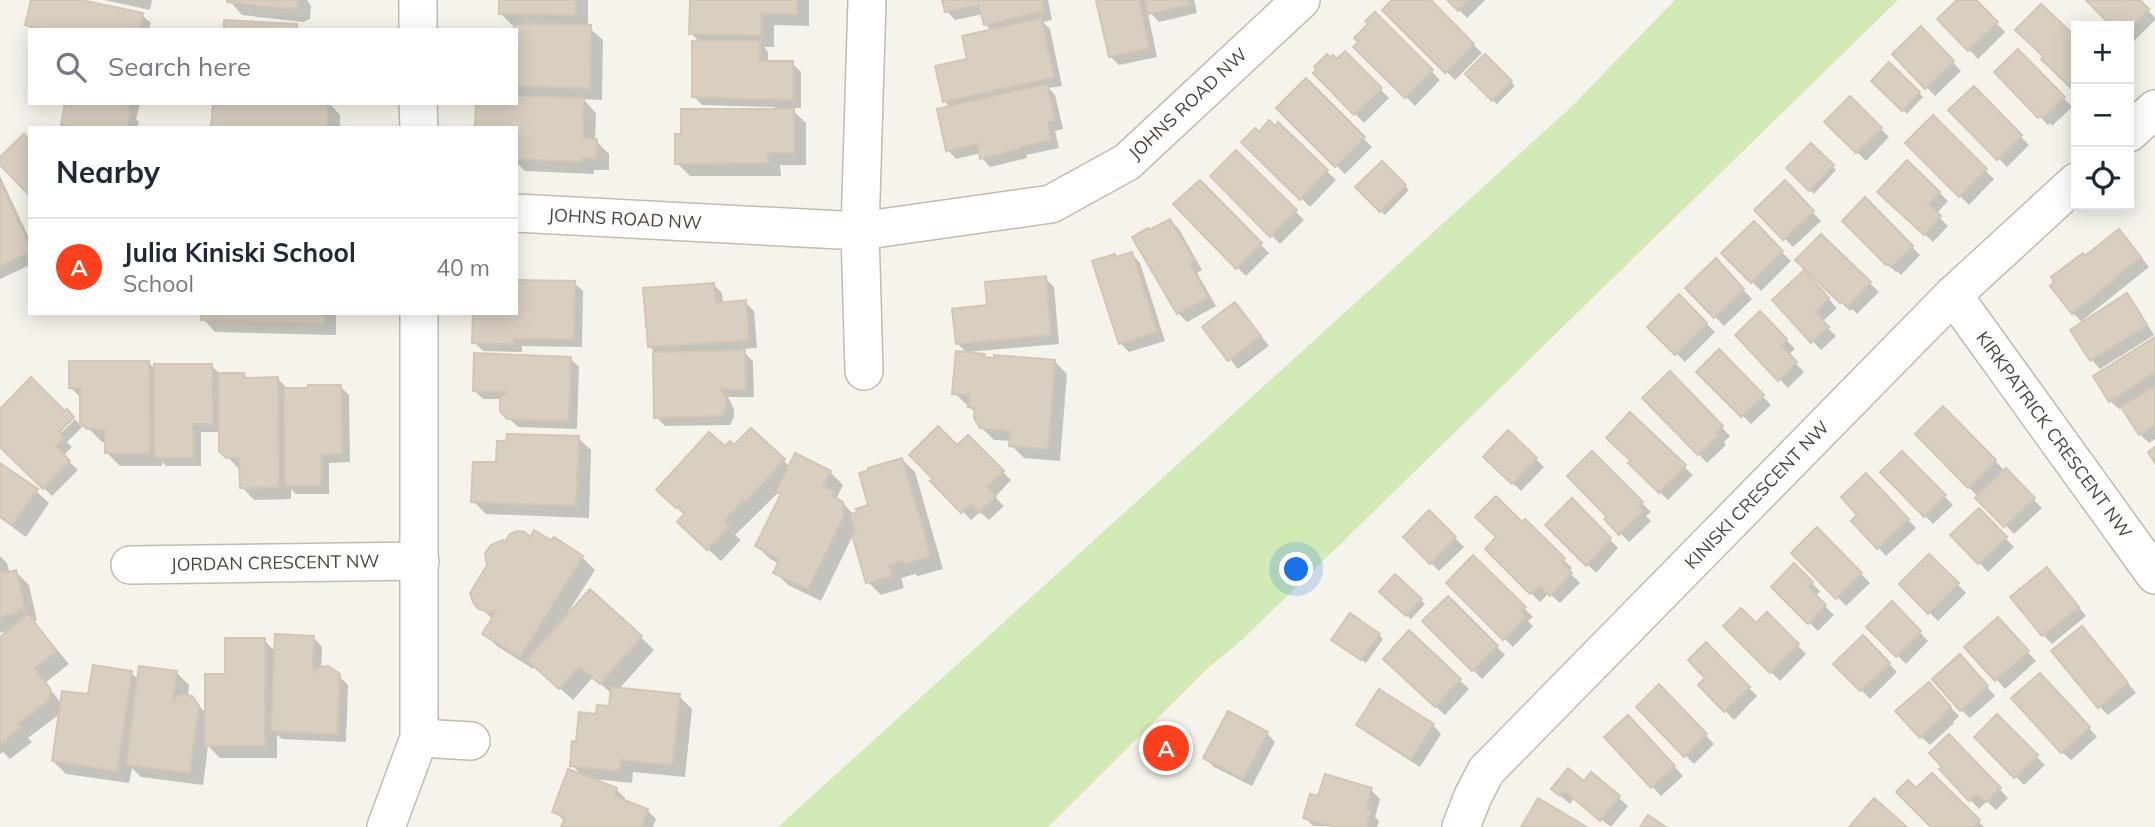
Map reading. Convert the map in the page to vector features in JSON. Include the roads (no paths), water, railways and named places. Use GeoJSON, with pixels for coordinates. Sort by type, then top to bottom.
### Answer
{"type":"FeatureCollection","features":[{"type":"Feature","properties":{"kind":"street"},"geometry":{"type":"LineString","coordinates":[[418,0],[418,28]]}},
{"type":"Feature","properties":{"kind":"street"},"geometry":{"type":"LineString","coordinates":[[864,371],[860,231],[867,0]]}},
{"type":"Feature","properties":{"kind":"street","name":"JOHNS ROAD NW"},"geometry":{"type":"LineString","coordinates":[[518,213],[860,231],[1052,204],[1127,162],[1301,0]]}},
{"type":"Feature","properties":{"kind":"street"},"geometry":{"type":"LineString","coordinates":[[418,105],[419,126]]}},
{"type":"Feature","properties":{"kind":"street"},"geometry":{"type":"LineString","coordinates":[[2134,128],[2155,109]]}},
{"type":"Feature","properties":{"kind":"street","name":"KINISKI CRESCENT NW"},"geometry":{"type":"LineString","coordinates":[[1461,827],[1486,771],[1953,295],[2071,186]]}},
{"type":"Feature","properties":{"kind":"street","name":"KIRKPATRICK CRESCENT NW"},"geometry":{"type":"LineString","coordinates":[[1953,295],[2155,575]]}},
{"type":"Feature","properties":{"kind":"street"},"geometry":{"type":"LineString","coordinates":[[386,827],[419,738],[419,315]]}},
{"type":"Feature","properties":{"kind":"street","name":"JORDAN CRESCENT NW"},"geometry":{"type":"LineString","coordinates":[[130,565],[420,561]]}},
{"type":"Feature","properties":{"kind":"street"},"geometry":{"type":"LineString","coordinates":[[419,738],[471,741]]}},
{"type":"Feature","properties":{"kind":"place","name":"Julia Kiniski School"},"geometry":{"type":"Point","coordinates":[1166,748]}}]}
